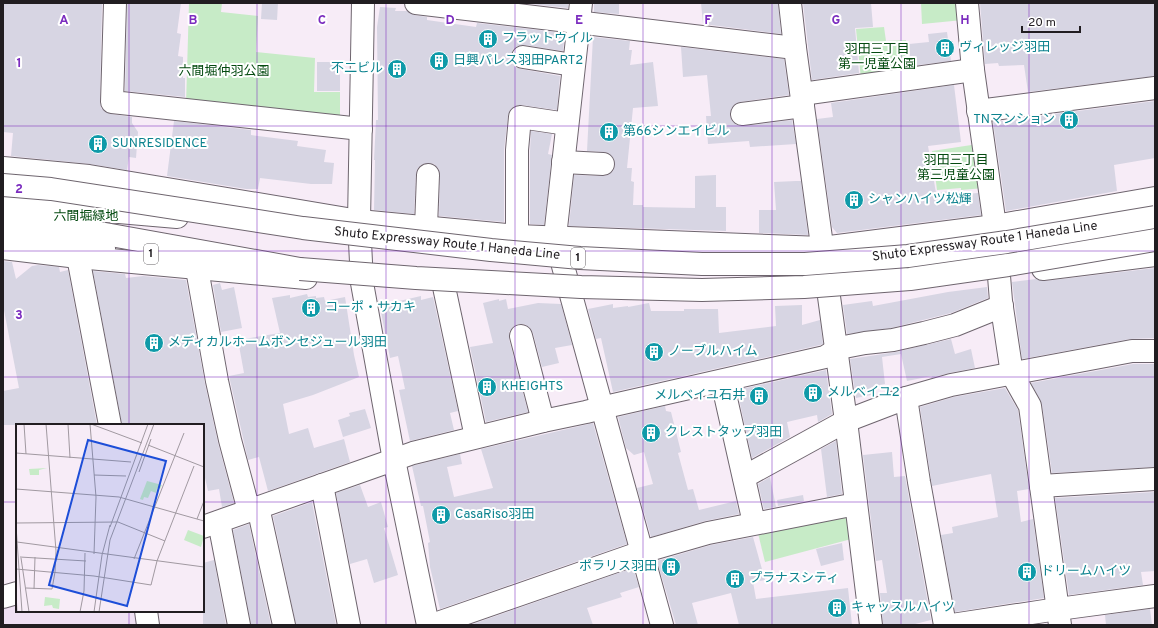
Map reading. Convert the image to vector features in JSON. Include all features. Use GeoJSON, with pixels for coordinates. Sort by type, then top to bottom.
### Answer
{"type":"FeatureCollection","features":[{"type":"Feature","properties":{"kind":"main road"},"geometry":{"type":"LineString","coordinates":[[115,3],[112,102],[361,129]]}},
{"type":"Feature","properties":{"kind":"main road"},"geometry":{"type":"LineString","coordinates":[[363,3],[359,221],[362,283],[394,460],[428,625]]}},
{"type":"Feature","properties":{"kind":"main road"},"geometry":{"type":"LineString","coordinates":[[416,3],[579,13],[795,48]]}},
{"type":"Feature","properties":{"kind":"main road"},"geometry":{"type":"LineString","coordinates":[[790,3],[846,421],[871,625]]}},
{"type":"Feature","properties":{"kind":"main road"},"geometry":{"type":"LineString","coordinates":[[967,3],[972,70],[995,226],[1002,306],[1012,374],[1030,406],[1058,617]]}},
{"type":"Feature","properties":{"kind":"main road"},"geometry":{"type":"LineString","coordinates":[[579,13],[555,237],[662,625]]}},
{"type":"Feature","properties":{"kind":"main road"},"geometry":{"type":"LineString","coordinates":[[523,57],[573,65]]}},
{"type":"Feature","properties":{"kind":"main road"},"geometry":{"type":"LineString","coordinates":[[742,114],[802,100],[972,70]]}},
{"type":"Feature","properties":{"kind":"main road"},"geometry":{"type":"LineString","coordinates":[[978,111],[1155,88]]}},
{"type":"Feature","properties":{"kind":"main road"},"geometry":{"type":"LineString","coordinates":[[517,236],[517,150],[520,117],[567,124]]}},
{"type":"Feature","properties":{"kind":"main road"},"geometry":{"type":"LineString","coordinates":[[563,162],[603,164]]}},
{"type":"Feature","properties":{"kind":"main road"},"geometry":{"type":"LineString","coordinates":[[3,168],[89,176],[359,221],[517,236],[822,248],[995,226],[1155,198]]}},
{"type":"Feature","properties":{"kind":"main road"},"geometry":{"type":"LineString","coordinates":[[426,227],[428,175]]}},
{"type":"Feature","properties":{"kind":"main road","name":"Shuto Expressway Route 1 Haneda Line"},"geometry":{"type":"LineString","coordinates":[[3,184],[51,189],[303,228],[491,250],[580,258],[702,264],[805,264],[908,256],[1007,242],[1155,217]]}},
{"type":"Feature","properties":{"kind":"main road"},"geometry":{"type":"LineString","coordinates":[[3,202],[303,228]]}},
{"type":"Feature","properties":{"kind":"main road"},"geometry":{"type":"LineString","coordinates":[[3,218],[44,223],[300,269]]}},
{"type":"Feature","properties":{"kind":"main road","name":"Shuto Expressway Route 1 Haneda Line"},"geometry":{"type":"LineString","coordinates":[[3,236],[181,257],[300,269],[416,278],[581,287],[702,290],[804,288],[910,280],[1155,240]]}},
{"type":"Feature","properties":{"kind":"main road"},"geometry":{"type":"LineString","coordinates":[[3,248],[197,269],[362,283],[570,293],[829,294],[1155,255]]}},
{"type":"Feature","properties":{"kind":"main road"},"geometry":{"type":"LineString","coordinates":[[78,257],[110,424]]}},
{"type":"Feature","properties":{"kind":"main road"},"geometry":{"type":"LineString","coordinates":[[197,269],[217,381],[230,440],[254,509],[284,625]]}},
{"type":"Feature","properties":{"kind":"main road"},"geometry":{"type":"LineString","coordinates":[[444,287],[476,437]]}},
{"type":"Feature","properties":{"kind":"main road"},"geometry":{"type":"LineString","coordinates":[[239,625],[211,524],[414,453],[542,421],[825,357],[840,348],[852,345],[894,340],[924,333],[955,325],[1002,306]]}},
{"type":"Feature","properties":{"kind":"main road"},"geometry":{"type":"LineString","coordinates":[[521,336],[542,421]]}},
{"type":"Feature","properties":{"kind":"main road"},"geometry":{"type":"LineString","coordinates":[[744,477],[846,421],[906,398],[951,385],[1132,351],[1155,351]]}},
{"type":"Feature","properties":{"kind":"main road"},"geometry":{"type":"LineString","coordinates":[[722,381],[754,523]]}},
{"type":"Feature","properties":{"kind":"main road"},"geometry":{"type":"LineString","coordinates":[[906,398],[918,482],[946,625]]}},
{"type":"Feature","properties":{"kind":"main road"},"geometry":{"type":"LineString","coordinates":[[1041,486],[1155,479]]}},
{"type":"Feature","properties":{"kind":"main road"},"geometry":{"type":"LineString","coordinates":[[322,485],[349,625]]}},
{"type":"Feature","properties":{"kind":"main road"},"geometry":{"type":"LineString","coordinates":[[432,625],[642,552],[708,533],[856,504]]}},
{"type":"Feature","properties":{"kind":"main road"},"geometry":{"type":"LineString","coordinates":[[3,597],[16,592]]}},
{"type":"Feature","properties":{"kind":"main road"},"geometry":{"type":"LineString","coordinates":[[952,625],[1058,617],[1155,596]]}},
{"type":"Feature","properties":{"kind":"main road"},"geometry":{"type":"LineString","coordinates":[[146,612],[148,625]]}},
{"type":"Feature","properties":{"kind":"shaded area"},"geometry":{"type":"Polygon","coordinates":[[[16,597],[16,612],[142,612],[144,625],[3,625],[3,602],[16,597]]]}},
{"type":"Feature","properties":{"kind":"green space","name":"六間堀仲羽公園"},"geometry":{"type":"Polygon","coordinates":[[[189,3],[222,3],[221,12],[258,16],[256,52],[315,58],[314,92],[340,92],[340,115],[336,119],[186,105],[189,3]]]}},
{"type":"Feature","properties":{"kind":"green space"},"geometry":{"type":"Polygon","coordinates":[[[921,3],[962,3],[963,20],[922,24],[921,3]]]}},
{"type":"Feature","properties":{"kind":"green space","name":"羽田三丁目 第一児童公園"},"geometry":{"type":"Polygon","coordinates":[[[884,27],[886,41],[906,40],[909,73],[861,79],[856,29],[884,27]]]}},
{"type":"Feature","properties":{"kind":"green space","name":"羽田三丁目 第三児童公園"},"geometry":{"type":"Polygon","coordinates":[[[978,144],[984,188],[937,190],[932,151],[978,144]]]}},
{"type":"Feature","properties":{"kind":"green space"},"geometry":{"type":"Polygon","coordinates":[[[848,510],[855,538],[765,562],[757,529],[848,510]]]}},
{"type":"Feature","properties":{"kind":"building"},"geometry":{"type":"Polygon","coordinates":[[[3,3],[102,3],[100,102],[101,108],[105,112],[132,117],[132,123],[138,132],[136,158],[129,157],[127,170],[90,164],[11,156],[13,133],[3,132],[3,3]]]}},
{"type":"Feature","properties":{"kind":"building"},"geometry":{"type":"Polygon","coordinates":[[[127,3],[181,3],[177,33],[181,34],[178,56],[183,57],[185,97],[125,91],[127,3]]]}},
{"type":"Feature","properties":{"kind":"building"},"geometry":{"type":"Polygon","coordinates":[[[262,3],[278,3],[277,20],[261,19],[262,3]]]}},
{"type":"Feature","properties":{"kind":"building"},"geometry":{"type":"Polygon","coordinates":[[[522,3],[568,3],[568,8],[522,3]]]}},
{"type":"Feature","properties":{"kind":"building"},"geometry":{"type":"Polygon","coordinates":[[[594,3],[619,3],[619,14],[594,12],[594,3]]]}},
{"type":"Feature","properties":{"kind":"building"},"geometry":{"type":"Polygon","coordinates":[[[701,3],[778,3],[781,34],[703,24],[701,3]]]}},
{"type":"Feature","properties":{"kind":"building"},"geometry":{"type":"Polygon","coordinates":[[[803,3],[871,3],[873,27],[855,28],[859,73],[812,80],[803,3]]]}},
{"type":"Feature","properties":{"kind":"building"},"geometry":{"type":"Polygon","coordinates":[[[980,3],[1155,3],[1155,76],[1028,92],[1024,65],[999,66],[998,63],[985,64],[980,3]]]}},
{"type":"Feature","properties":{"kind":"building"},"geometry":{"type":"Polygon","coordinates":[[[380,7],[396,8],[395,11],[407,11],[414,15],[427,17],[427,20],[476,27],[477,23],[565,33],[563,51],[525,45],[518,46],[513,49],[511,55],[512,62],[515,67],[560,76],[557,110],[521,105],[515,106],[510,110],[504,150],[504,222],[439,216],[439,169],[434,164],[429,163],[422,164],[417,169],[414,214],[374,210],[374,160],[376,120],[378,120],[377,27],[380,7]]]}},
{"type":"Feature","properties":{"kind":"building"},"geometry":{"type":"Polygon","coordinates":[[[947,32],[951,61],[911,66],[909,44],[929,42],[928,34],[947,32]]]}},
{"type":"Feature","properties":{"kind":"building"},"geometry":{"type":"Polygon","coordinates":[[[593,37],[630,41],[629,50],[632,50],[630,65],[653,62],[658,106],[633,108],[627,168],[632,168],[631,181],[634,182],[633,205],[643,205],[643,207],[695,208],[695,176],[716,175],[716,207],[726,207],[726,231],[569,226],[574,175],[608,175],[613,171],[615,165],[614,159],[609,153],[587,151],[593,37]]]}},
{"type":"Feature","properties":{"kind":"building"},"geometry":{"type":"Polygon","coordinates":[[[681,47],[784,59],[789,95],[740,102],[735,104],[731,109],[730,116],[732,121],[737,125],[743,126],[792,120],[796,144],[750,147],[749,141],[708,144],[706,116],[711,116],[707,75],[683,77],[681,47]]]}},
{"type":"Feature","properties":{"kind":"building"},"geometry":{"type":"Polygon","coordinates":[[[317,62],[340,62],[340,91],[317,91],[317,62]]]}},
{"type":"Feature","properties":{"kind":"building"},"geometry":{"type":"Polygon","coordinates":[[[954,85],[961,142],[928,146],[936,193],[950,191],[951,195],[978,193],[981,215],[837,233],[832,227],[817,119],[833,117],[831,103],[954,85]]]}},
{"type":"Feature","properties":{"kind":"building"},"geometry":{"type":"Polygon","coordinates":[[[1155,101],[1155,158],[1114,165],[1117,191],[1006,211],[993,122],[1155,101]]]}},
{"type":"Feature","properties":{"kind":"building"},"geometry":{"type":"Polygon","coordinates":[[[174,121],[251,130],[251,135],[298,141],[297,146],[326,150],[324,162],[334,163],[332,184],[311,184],[260,178],[258,189],[246,189],[167,176],[174,121]]]}},
{"type":"Feature","properties":{"kind":"building"},"geometry":{"type":"Polygon","coordinates":[[[531,131],[552,134],[548,154],[552,155],[544,225],[530,224],[531,131]]]}},
{"type":"Feature","properties":{"kind":"building"},"geometry":{"type":"Polygon","coordinates":[[[801,181],[808,235],[759,233],[759,210],[776,210],[774,182],[801,181]]]}},
{"type":"Feature","properties":{"kind":"building"},"geometry":{"type":"Polygon","coordinates":[[[3,261],[12,262],[16,279],[32,266],[38,265],[59,267],[60,272],[68,270],[97,424],[3,425],[3,391],[19,388],[3,305],[3,261]]]}},
{"type":"Feature","properties":{"kind":"building"},"geometry":{"type":"Polygon","coordinates":[[[1155,268],[1155,338],[1130,339],[1022,359],[1012,282],[1036,279],[1045,281],[1155,268]]]}},
{"type":"Feature","properties":{"kind":"building"},"geometry":{"type":"Polygon","coordinates":[[[93,271],[125,274],[126,278],[143,276],[186,280],[205,384],[218,443],[234,503],[222,507],[219,489],[208,491],[204,473],[204,424],[122,424],[93,271]]]}},
{"type":"Feature","properties":{"kind":"building"},"geometry":{"type":"Polygon","coordinates":[[[220,283],[222,290],[234,287],[242,328],[221,332],[213,285],[220,283]]]}},
{"type":"Feature","properties":{"kind":"building"},"geometry":{"type":"Polygon","coordinates":[[[987,287],[988,298],[951,313],[891,328],[847,334],[843,305],[872,301],[873,306],[948,292],[987,287]]]}},
{"type":"Feature","properties":{"kind":"building"},"geometry":{"type":"Polygon","coordinates":[[[307,294],[308,297],[324,297],[325,301],[345,297],[359,377],[313,395],[283,404],[289,434],[308,428],[314,448],[344,439],[350,462],[268,491],[259,457],[248,460],[229,376],[244,373],[238,340],[280,333],[272,298],[290,295],[290,298],[307,294]]]}},
{"type":"Feature","properties":{"kind":"building"},"geometry":{"type":"Polygon","coordinates":[[[421,296],[421,300],[433,297],[458,411],[450,413],[454,430],[410,441],[399,390],[405,389],[398,356],[390,358],[380,307],[382,307],[382,305],[421,296]]]}},
{"type":"Feature","properties":{"kind":"building"},"geometry":{"type":"Polygon","coordinates":[[[499,299],[499,301],[506,299],[508,309],[538,303],[561,304],[572,345],[555,348],[559,363],[542,367],[533,333],[530,328],[524,324],[518,324],[513,327],[509,332],[509,339],[528,412],[486,422],[470,347],[493,343],[483,303],[499,299]]]}},
{"type":"Feature","properties":{"kind":"building"},"geometry":{"type":"Polygon","coordinates":[[[649,303],[651,311],[718,309],[719,333],[776,326],[775,306],[802,305],[802,325],[820,320],[823,344],[613,392],[601,338],[596,339],[588,309],[613,304],[613,308],[649,303]]]}},
{"type":"Feature","properties":{"kind":"building"},"geometry":{"type":"Polygon","coordinates":[[[951,339],[955,354],[971,349],[975,368],[931,378],[932,376],[907,381],[901,354],[882,357],[885,384],[874,386],[876,394],[856,398],[850,359],[896,352],[951,339]]]}},
{"type":"Feature","properties":{"kind":"building"},"geometry":{"type":"Polygon","coordinates":[[[1133,364],[1155,364],[1155,467],[1052,473],[1042,404],[1031,383],[1133,364]]]}},
{"type":"Feature","properties":{"kind":"building"},"geometry":{"type":"Polygon","coordinates":[[[826,370],[832,414],[818,422],[817,415],[787,422],[790,437],[752,458],[737,390],[826,370]]]}},
{"type":"Feature","properties":{"kind":"building"},"geometry":{"type":"Polygon","coordinates":[[[1005,388],[1018,410],[1029,489],[1017,491],[1021,522],[1033,519],[1044,598],[955,612],[941,535],[953,533],[952,527],[998,517],[991,474],[932,486],[920,407],[954,397],[1005,388]]]}},
{"type":"Feature","properties":{"kind":"building"},"geometry":{"type":"Polygon","coordinates":[[[665,406],[666,411],[671,412],[681,452],[678,453],[688,490],[693,489],[699,510],[736,501],[739,514],[705,521],[651,537],[637,488],[653,484],[644,452],[634,455],[626,448],[618,417],[665,406]]]}},
{"type":"Feature","properties":{"kind":"building"},"geometry":{"type":"Polygon","coordinates":[[[365,409],[371,428],[343,437],[338,420],[350,416],[349,413],[365,409]]]}},
{"type":"Feature","properties":{"kind":"building"},"geometry":{"type":"Polygon","coordinates":[[[593,423],[627,544],[440,609],[430,567],[428,543],[430,542],[423,506],[421,506],[412,466],[460,454],[462,464],[447,467],[454,497],[493,488],[481,449],[593,423]]]}},
{"type":"Feature","properties":{"kind":"building"},"geometry":{"type":"Polygon","coordinates":[[[836,441],[842,494],[827,497],[821,449],[836,441]]]}},
{"type":"Feature","properties":{"kind":"building"},"geometry":{"type":"Polygon","coordinates":[[[892,452],[894,477],[905,476],[931,620],[911,625],[883,625],[880,593],[887,593],[882,560],[876,561],[863,455],[892,452]]]}},
{"type":"Feature","properties":{"kind":"building"},"geometry":{"type":"Polygon","coordinates":[[[770,477],[776,507],[764,509],[758,484],[770,477]]]}},
{"type":"Feature","properties":{"kind":"building"},"geometry":{"type":"Polygon","coordinates":[[[360,485],[368,507],[381,502],[388,527],[384,528],[398,575],[374,583],[367,559],[350,564],[336,493],[360,485]]]}},
{"type":"Feature","properties":{"kind":"building"},"geometry":{"type":"Polygon","coordinates":[[[1155,492],[1155,571],[1141,572],[1143,585],[1069,595],[1055,498],[1155,492]]]}},
{"type":"Feature","properties":{"kind":"building"},"geometry":{"type":"Polygon","coordinates":[[[803,495],[804,501],[778,506],[777,500],[803,495]]]}},
{"type":"Feature","properties":{"kind":"building"},"geometry":{"type":"Polygon","coordinates":[[[312,502],[336,625],[296,625],[273,516],[312,502]]]}},
{"type":"Feature","properties":{"kind":"building"},"geometry":{"type":"Polygon","coordinates":[[[249,524],[271,625],[251,625],[233,530],[249,524]]]}},
{"type":"Feature","properties":{"kind":"building"},"geometry":{"type":"Polygon","coordinates":[[[753,537],[765,580],[753,582],[756,599],[848,588],[852,625],[739,625],[731,593],[692,603],[698,625],[676,625],[657,561],[711,545],[753,537]]]}},
{"type":"Feature","properties":{"kind":"building"},"geometry":{"type":"Polygon","coordinates":[[[842,543],[844,560],[821,566],[816,549],[842,543]]]}},
{"type":"Feature","properties":{"kind":"building"},"geometry":{"type":"Polygon","coordinates":[[[214,560],[226,625],[203,625],[204,563],[214,560]]]}},
{"type":"Feature","properties":{"kind":"building"},"geometry":{"type":"Polygon","coordinates":[[[633,568],[639,587],[620,593],[622,597],[587,608],[593,625],[470,625],[633,568]]]}},
{"type":"Feature","properties":{"kind":"building"},"geometry":{"type":"Polygon","coordinates":[[[1150,609],[1152,625],[1106,625],[1105,615],[1150,609]]]}},
{"type":"Feature","properties":{"kind":"place","name":"フラットウイル"},"geometry":{"type":"Point","coordinates":[488,39]}},
{"type":"Feature","properties":{"kind":"place","name":"ヴィレッジ羽田"},"geometry":{"type":"Point","coordinates":[945,48]}},
{"type":"Feature","properties":{"kind":"place","name":"日興パレス羽田PART2"},"geometry":{"type":"Point","coordinates":[439,61]}},
{"type":"Feature","properties":{"kind":"place","name":"不二ビル"},"geometry":{"type":"Point","coordinates":[397,69]}},
{"type":"Feature","properties":{"kind":"place","name":"TNマンション"},"geometry":{"type":"Point","coordinates":[1069,120]}},
{"type":"Feature","properties":{"kind":"place","name":"第66シンエイビル"},"geometry":{"type":"Point","coordinates":[609,132]}},
{"type":"Feature","properties":{"kind":"place","name":"SUNRESIDENCE"},"geometry":{"type":"Point","coordinates":[98,144]}},
{"type":"Feature","properties":{"kind":"place","name":"シャンハイツ松輝"},"geometry":{"type":"Point","coordinates":[854,200]}},
{"type":"Feature","properties":{"kind":"place","name":"コーポ・サカキ"},"geometry":{"type":"Point","coordinates":[311,308]}},
{"type":"Feature","properties":{"kind":"place","name":"メディカルホームボンセジュール羽田"},"geometry":{"type":"Point","coordinates":[154,343]}},
{"type":"Feature","properties":{"kind":"place","name":"ノーブルハイム"},"geometry":{"type":"Point","coordinates":[654,352]}},
{"type":"Feature","properties":{"kind":"place","name":"KHEIGHTS"},"geometry":{"type":"Point","coordinates":[487,387]}},
{"type":"Feature","properties":{"kind":"place","name":"メルベイユ2"},"geometry":{"type":"Point","coordinates":[813,393]}},
{"type":"Feature","properties":{"kind":"place","name":"メルベイユ石井"},"geometry":{"type":"Point","coordinates":[759,396]}},
{"type":"Feature","properties":{"kind":"place","name":"クレストタップ羽田"},"geometry":{"type":"Point","coordinates":[651,433]}},
{"type":"Feature","properties":{"kind":"place","name":"CasaRiso羽田"},"geometry":{"type":"Point","coordinates":[441,515]}},
{"type":"Feature","properties":{"kind":"place","name":"ポラリス羽田"},"geometry":{"type":"Point","coordinates":[671,567]}},
{"type":"Feature","properties":{"kind":"place","name":"ドリームハイツ"},"geometry":{"type":"Point","coordinates":[1027,572]}},
{"type":"Feature","properties":{"kind":"place","name":"プラナスシティ"},"geometry":{"type":"Point","coordinates":[735,579]}},
{"type":"Feature","properties":{"kind":"place","name":"キャッスルハイツ"},"geometry":{"type":"Point","coordinates":[837,608]}},
{"type":"Feature","properties":{"kind":"park label","name":"六間堀緑地"},"geometry":{"type":"Point","coordinates":[86,217]}}]}
